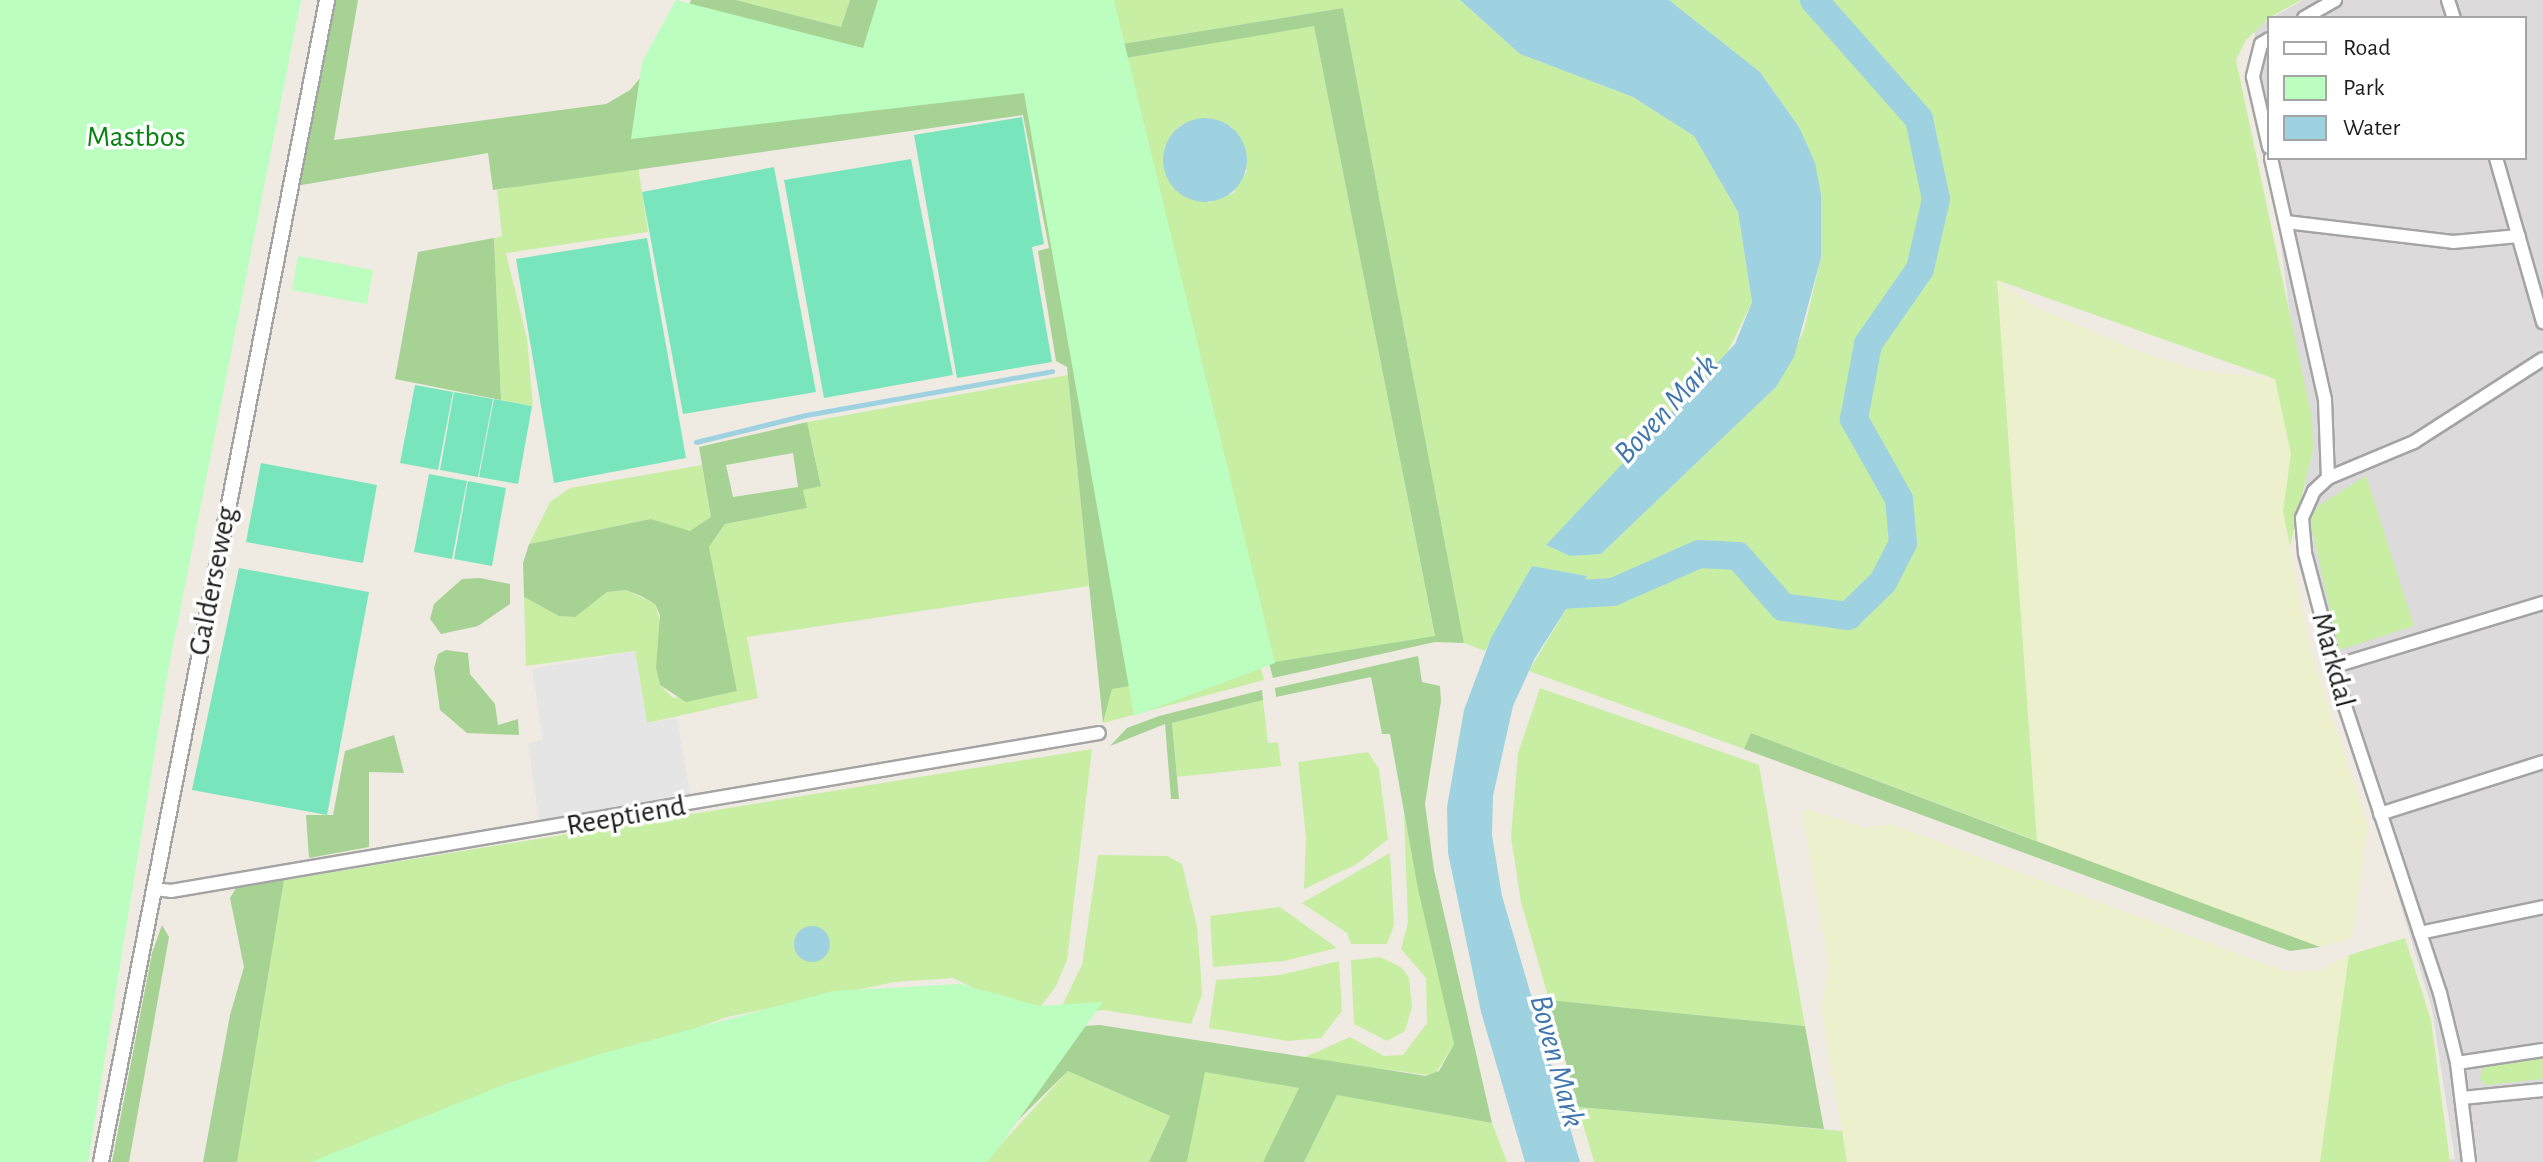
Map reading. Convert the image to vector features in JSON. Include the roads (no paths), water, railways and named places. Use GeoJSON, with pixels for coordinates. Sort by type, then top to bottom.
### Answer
{"type":"FeatureCollection","features":[{"type":"Feature","properties":{"kind":"street","name":"Galderseweg"},"geometry":{"type":"LineString","coordinates":[[101,1162],[327,0]]}},
{"type":"Feature","properties":{"kind":"street"},"geometry":{"type":"LineString","coordinates":[[2307,16],[2335,0]]}},
{"type":"Feature","properties":{"kind":"street"},"geometry":{"type":"LineString","coordinates":[[2267,40],[2261,44],[2253,77],[2267,138]]}},
{"type":"Feature","properties":{"kind":"street"},"geometry":{"type":"LineString","coordinates":[[2271,160],[2325,400],[2328,478],[2414,442],[2543,359]]}},
{"type":"Feature","properties":{"kind":"street"},"geometry":{"type":"LineString","coordinates":[[2497,160],[2543,322]]}},
{"type":"Feature","properties":{"kind":"street"},"geometry":{"type":"LineString","coordinates":[[2286,222],[2453,242],[2519,236]]}},
{"type":"Feature","properties":{"kind":"street","name":"Markdal"},"geometry":{"type":"LineString","coordinates":[[2328,478],[2314,491],[2302,518],[2305,553],[2335,666],[2420,933],[2457,1063],[2469,1162]]}},
{"type":"Feature","properties":{"kind":"street"},"geometry":{"type":"LineString","coordinates":[[2335,666],[2543,603]]}},
{"type":"Feature","properties":{"kind":"street","name":"Reeptiend"},"geometry":{"type":"LineString","coordinates":[[153,889],[171,891],[1099,733]]}},
{"type":"Feature","properties":{"kind":"street"},"geometry":{"type":"LineString","coordinates":[[2380,814],[2543,762]]}},
{"type":"Feature","properties":{"kind":"street"},"geometry":{"type":"LineString","coordinates":[[2420,933],[2543,907]]}},
{"type":"Feature","properties":{"kind":"street"},"geometry":{"type":"LineString","coordinates":[[2457,1063],[2543,1050]]}},
{"type":"Feature","properties":{"kind":"street"},"geometry":{"type":"LineString","coordinates":[[2462,1098],[2543,1090]]}},
{"type":"Feature","properties":{"kind":"water"},"geometry":{"type":"Polygon","coordinates":[[[1460,0],[1669,0],[1760,72],[1799,127],[1815,163],[1821,194],[1821,258],[1794,357],[1776,387],[1601,554],[1570,556],[1546,545],[1735,344],[1752,302],[1738,212],[1694,136],[1633,97],[1520,54],[1460,0]]]}},
{"type":"Feature","properties":{"kind":"water"},"geometry":{"type":"Polygon","coordinates":[[[1205,118],[1221,121],[1235,130],[1244,144],[1247,160],[1244,176],[1235,190],[1221,199],[1205,202],[1189,199],[1175,190],[1166,176],[1163,160],[1166,144],[1175,130],[1189,121],[1205,118]]]}},
{"type":"Feature","properties":{"kind":"water"},"geometry":{"type":"Polygon","coordinates":[[[1532,566],[1587,576],[1535,658],[1513,706],[1493,796],[1492,835],[1502,896],[1580,1162],[1525,1162],[1481,1012],[1448,853],[1447,807],[1464,710],[1491,638],[1532,566]]]}},
{"type":"Feature","properties":{"kind":"water"},"geometry":{"type":"Polygon","coordinates":[[[812,926],[825,931],[830,944],[825,957],[812,962],[799,957],[794,944],[799,931],[812,926]]]}},
{"type":"Feature","properties":{"kind":"waterway"},"geometry":{"type":"LineString","coordinates":[[1543,596],[1613,592],[1699,554],[1738,556],[1783,607],[1848,616],[1883,582],[1903,543],[1899,499],[1854,419],[1868,344],[1920,269],[1936,199],[1919,119],[1814,0]]}},
{"type":"Feature","properties":{"kind":"waterway"},"geometry":{"type":"LineString","coordinates":[[696,442],[806,415],[1052,371]]}},
{"type":"Feature","properties":{"kind":"park label","name":"Mastbos"},"geometry":{"type":"Point","coordinates":[136,137]}},
{"type":"Feature","properties":{"kind":"water label","name":"Boven Mark"},"geometry":{"type":"Point","coordinates":[1666,409]}},
{"type":"Feature","properties":{"kind":"water label","name":"Boven Mark"},"geometry":{"type":"Point","coordinates":[1557,1061]}}]}
